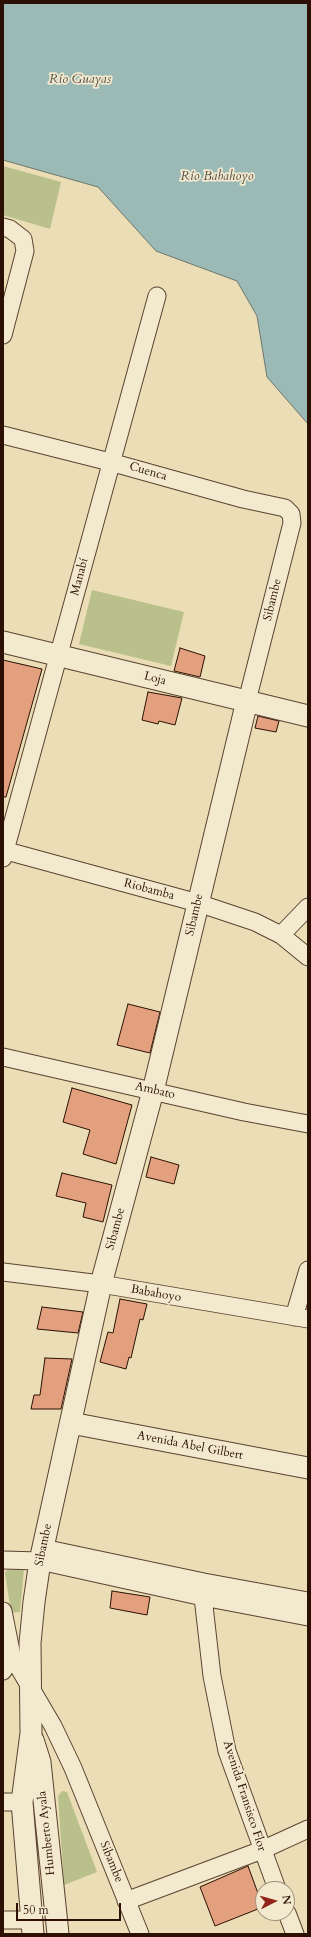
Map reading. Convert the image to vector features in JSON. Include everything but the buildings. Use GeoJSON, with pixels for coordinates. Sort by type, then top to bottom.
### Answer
{"type":"FeatureCollection","features":[{"type":"Feature","properties":{"kind":"street"},"geometry":{"type":"LineString","coordinates":[[3,227],[10,229],[23,239],[25,251],[3,334]]}},
{"type":"Feature","properties":{"kind":"street","name":"Manabí"},"geometry":{"type":"LineString","coordinates":[[4,853],[59,655],[110,462],[157,296]]}},
{"type":"Feature","properties":{"kind":"street","name":"Cuenca"},"geometry":{"type":"LineString","coordinates":[[3,435],[110,462],[243,499],[285,508],[291,514]]}},
{"type":"Feature","properties":{"kind":"street","name":"Sibambe"},"geometry":{"type":"LineString","coordinates":[[140,1934],[74,1768],[30,1685],[30,1643],[34,1602],[41,1554],[101,1284],[153,1090],[247,701],[292,523],[291,514]]}},
{"type":"Feature","properties":{"kind":"street","name":"Loja"},"geometry":{"type":"LineString","coordinates":[[3,642],[308,716]]}},
{"type":"Feature","properties":{"kind":"street","name":"Riobamba"},"geometry":{"type":"LineString","coordinates":[[4,853],[198,903],[255,922],[281,935],[308,958]]}},
{"type":"Feature","properties":{"kind":"street"},"geometry":{"type":"LineString","coordinates":[[281,935],[308,907]]}},
{"type":"Feature","properties":{"kind":"street","name":"Ambato"},"geometry":{"type":"LineString","coordinates":[[3,1057],[153,1090],[244,1112],[308,1124]]}},
{"type":"Feature","properties":{"kind":"street"},"geometry":{"type":"LineString","coordinates":[[301,1318],[308,1270]]}},
{"type":"Feature","properties":{"kind":"street","name":"Babahoyo"},"geometry":{"type":"LineString","coordinates":[[3,1272],[101,1284],[301,1318]]}},
{"type":"Feature","properties":{"kind":"street","name":"Avenida Abel Gilbert"},"geometry":{"type":"LineString","coordinates":[[71,1423],[308,1468]]}},
{"type":"Feature","properties":{"kind":"street"},"geometry":{"type":"LineString","coordinates":[[3,1560],[41,1554],[204,1590],[308,1617]]}},
{"type":"Feature","properties":{"kind":"street"},"geometry":{"type":"LineString","coordinates":[[204,1590],[308,1601]]}},
{"type":"Feature","properties":{"kind":"street","name":"Avenida Fransisco Flor"},"geometry":{"type":"LineString","coordinates":[[204,1590],[212,1676],[227,1750],[274,1881]]}},
{"type":"Feature","properties":{"kind":"street"},"geometry":{"type":"LineString","coordinates":[[3,1616],[12,1656],[30,1685]]}},
{"type":"Feature","properties":{"kind":"street"},"geometry":{"type":"LineString","coordinates":[[3,1671],[12,1656]]}},
{"type":"Feature","properties":{"kind":"street","name":"Humberto Ayala"},"geometry":{"type":"LineString","coordinates":[[30,1685],[31,1733],[13,1802],[33,1927]]}},
{"type":"Feature","properties":{"kind":"street","name":"Humberto Ayala"},"geometry":{"type":"LineString","coordinates":[[31,1733],[40,1762],[58,1934]]}},
{"type":"Feature","properties":{"kind":"street"},"geometry":{"type":"LineString","coordinates":[[126,1901],[262,1850],[308,1830]]}},
{"type":"Feature","properties":{"kind":"street"},"geometry":{"type":"LineString","coordinates":[[3,1920],[33,1927]]}},
{"type":"Feature","properties":{"kind":"street"},"geometry":{"type":"LineString","coordinates":[[290,1921],[295,1934]]}},
{"type":"Feature","properties":{"kind":"green space"},"geometry":{"type":"Polygon","coordinates":[[[3,166],[61,182],[50,229],[3,215],[3,166]]]}},
{"type":"Feature","properties":{"kind":"green space"},"geometry":{"type":"Polygon","coordinates":[[[92,590],[184,612],[171,666],[79,644],[92,590]]]}},
{"type":"Feature","properties":{"kind":"green space"},"geometry":{"type":"Polygon","coordinates":[[[24,1569],[20,1612],[11,1613],[5,1573],[7,1570],[24,1569]]]}},
{"type":"Feature","properties":{"kind":"green space"},"geometry":{"type":"Polygon","coordinates":[[[62,1791],[67,1792],[97,1872],[64,1885],[58,1796],[62,1791]]]}},
{"type":"Feature","properties":{"kind":"water","name":"Río Babahoyo"},"geometry":{"type":"Polygon","coordinates":[[[3,3],[308,3],[308,424],[267,377],[257,316],[237,281],[156,251],[98,187],[3,160],[3,3]]]}},
{"type":"Feature","properties":{"kind":"water label","name":"Río Guayas"},"geometry":{"type":"Point","coordinates":[80,80]}}]}
